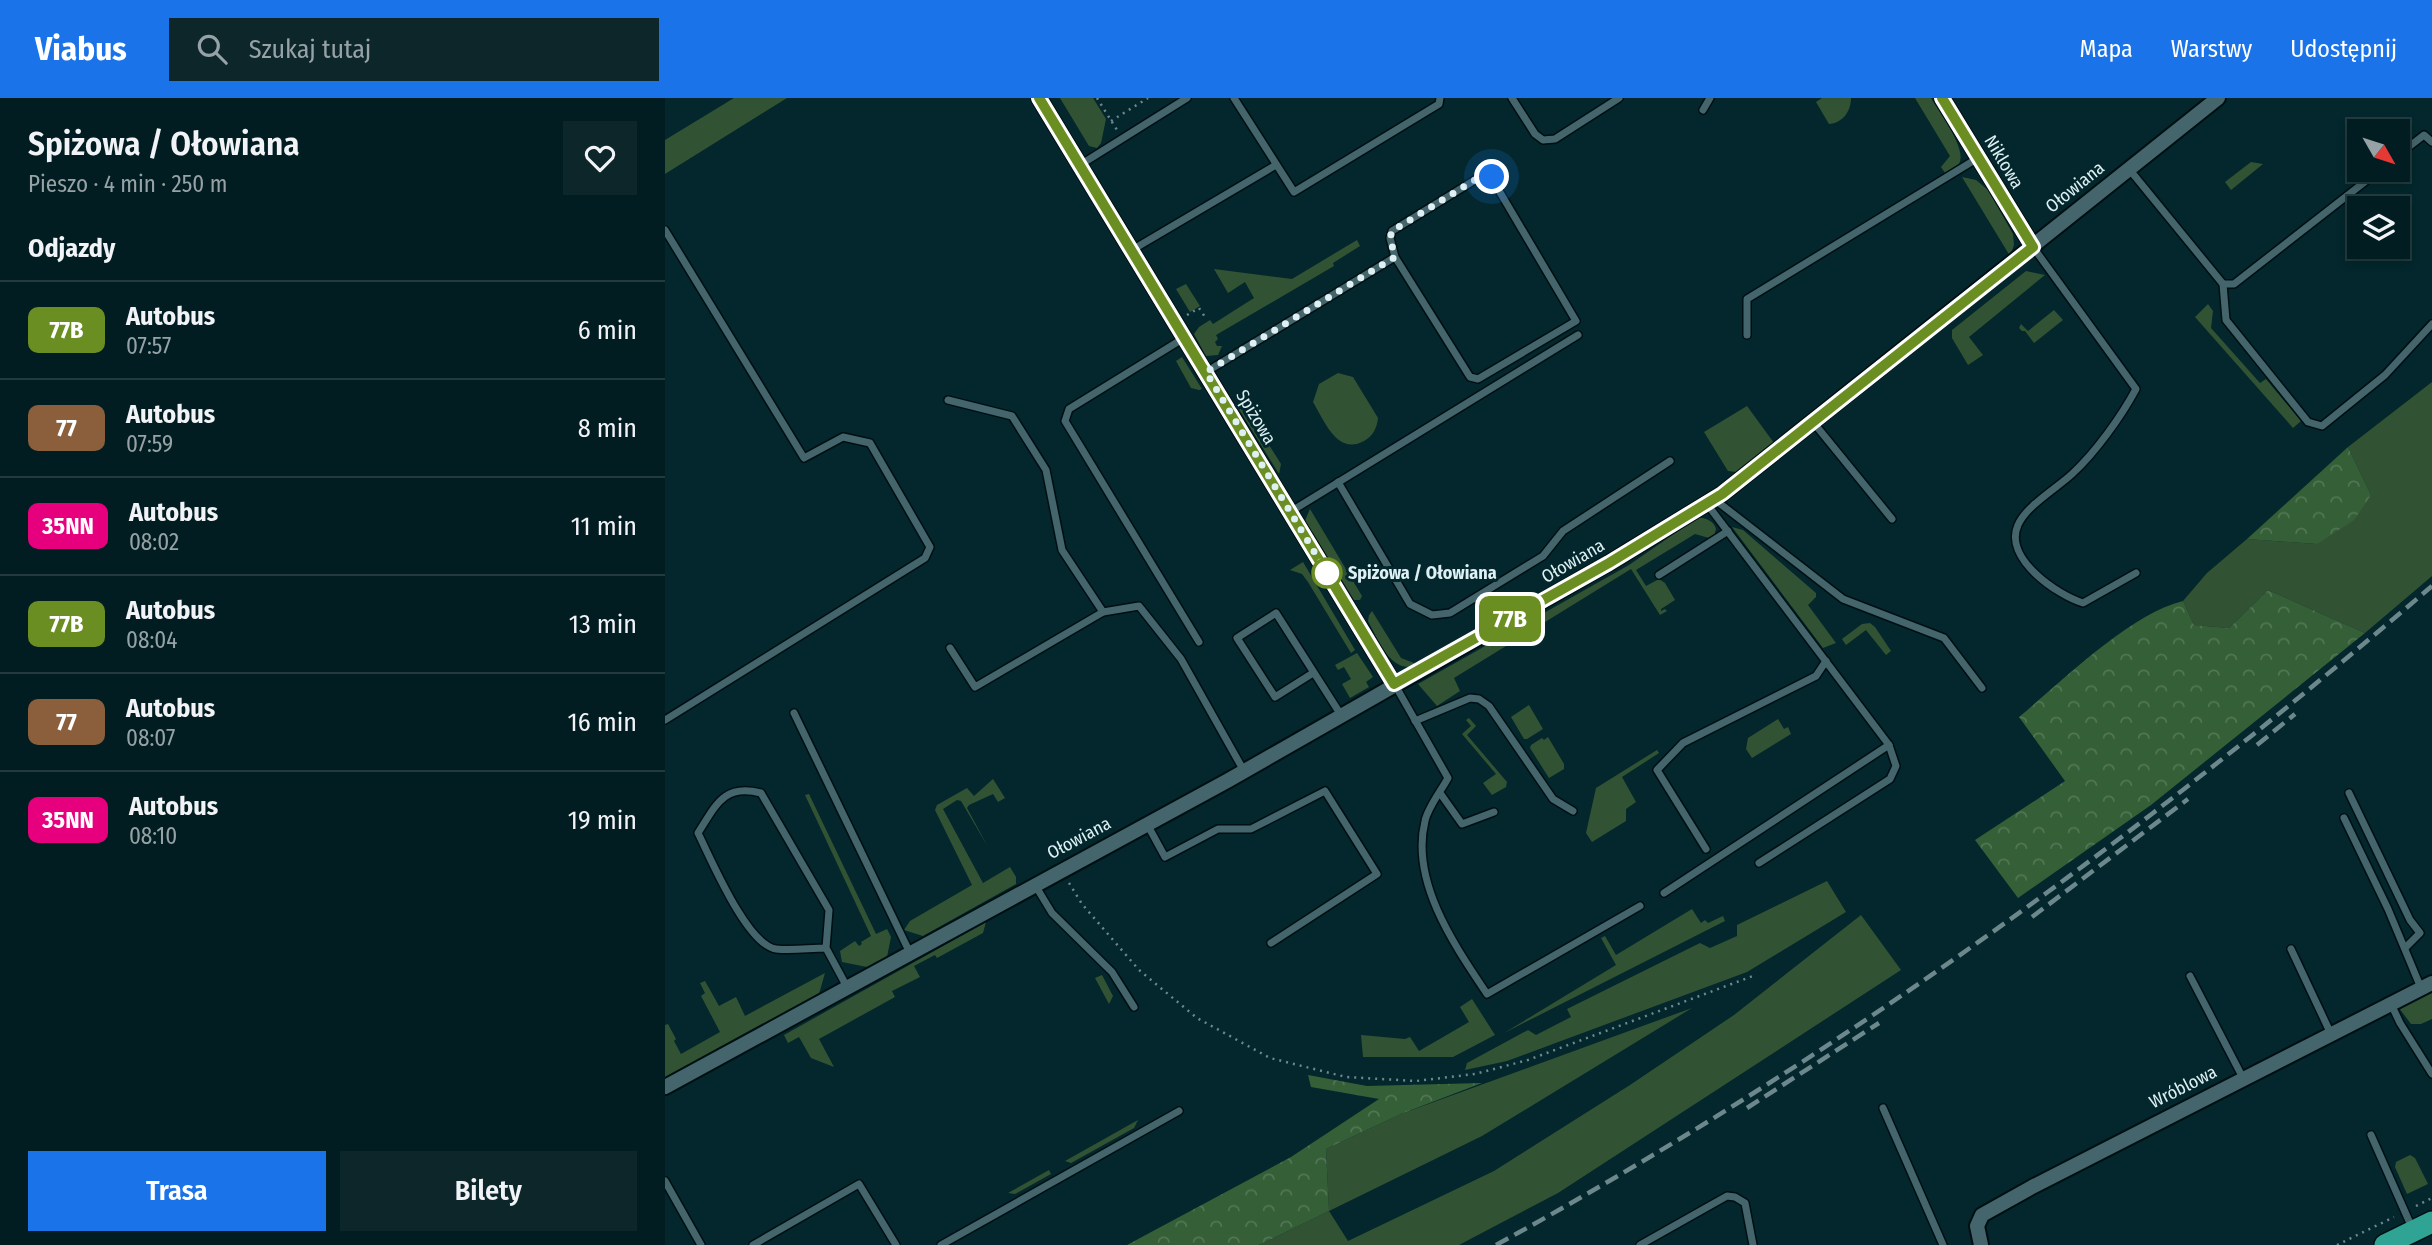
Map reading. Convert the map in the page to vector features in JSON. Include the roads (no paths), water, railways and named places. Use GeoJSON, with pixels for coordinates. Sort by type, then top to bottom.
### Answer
{"type":"FeatureCollection","features":[{"type":"Feature","properties":{"kind":"main road"},"geometry":{"type":"LineString","coordinates":[[2385,1245],[2417,1222]]}},
{"type":"Feature","properties":{"kind":"street","name":"Spiżowa"},"geometry":{"type":"LineString","coordinates":[[1039,98],[1394,684]]}},
{"type":"Feature","properties":{"kind":"street","name":"Niklowa"},"geometry":{"type":"LineString","coordinates":[[1942,98],[2033,247]]}},
{"type":"Feature","properties":{"kind":"street","name":"Ołowiana"},"geometry":{"type":"LineString","coordinates":[[665,1087],[1244,771],[1609,563],[1710,501],[2218,98]]}},
{"type":"Feature","properties":{"kind":"street","name":"Wróblowa"},"geometry":{"type":"LineString","coordinates":[[1982,1245],[1977,1226],[1982,1215],[2243,1078],[2427,986]]}},
{"type":"Feature","properties":{"kind":"lane"},"geometry":{"type":"LineString","coordinates":[[1080,166],[1187,98]]}},
{"type":"Feature","properties":{"kind":"lane"},"geometry":{"type":"LineString","coordinates":[[1234,98],[1294,192],[1439,104],[1440,98]]}},
{"type":"Feature","properties":{"kind":"lane"},"geometry":{"type":"LineString","coordinates":[[1512,98],[1535,134],[1543,140],[1555,139],[1619,98]]}},
{"type":"Feature","properties":{"kind":"lane"},"geometry":{"type":"LineString","coordinates":[[1703,110],[1710,98]]}},
{"type":"Feature","properties":{"kind":"lane"},"geometry":{"type":"LineString","coordinates":[[2410,146],[2424,135],[2432,142]]}},
{"type":"Feature","properties":{"kind":"lane"},"geometry":{"type":"LineString","coordinates":[[1747,335],[1747,299],[1978,158]]}},
{"type":"Feature","properties":{"kind":"lane"},"geometry":{"type":"LineString","coordinates":[[1132,250],[1276,165]]}},
{"type":"Feature","properties":{"kind":"lane"},"geometry":{"type":"LineString","coordinates":[[2129,168],[2223,284],[2226,320],[2308,422],[2322,426],[2385,376],[2432,324]]}},
{"type":"Feature","properties":{"kind":"lane"},"geometry":{"type":"LineString","coordinates":[[1483,175],[1492,177],[1576,321],[1478,379],[1470,377],[1395,257],[1390,238],[1392,231],[1483,175]]}},
{"type":"Feature","properties":{"kind":"lane"},"geometry":{"type":"LineString","coordinates":[[2223,284],[2234,284],[2365,182]]}},
{"type":"Feature","properties":{"kind":"lane"},"geometry":{"type":"LineString","coordinates":[[665,230],[804,458],[843,437],[870,443],[930,547],[925,558],[665,720]]}},
{"type":"Feature","properties":{"kind":"lane"},"geometry":{"type":"LineString","coordinates":[[2033,247],[2136,389],[2124,411],[2074,473],[2031,509],[2017,526],[2017,544],[2030,569],[2052,589],[2083,603],[2136,573]]}},
{"type":"Feature","properties":{"kind":"lane"},"geometry":{"type":"LineString","coordinates":[[1206,372],[1395,257]]}},
{"type":"Feature","properties":{"kind":"lane"},"geometry":{"type":"LineString","coordinates":[[1290,512],[1578,335]]}},
{"type":"Feature","properties":{"kind":"lane"},"geometry":{"type":"LineString","coordinates":[[1185,338],[1069,409],[1065,421],[1199,642]]}},
{"type":"Feature","properties":{"kind":"lane"},"geometry":{"type":"LineString","coordinates":[[948,400],[1012,416],[1045,470],[1062,550],[1103,612]]}},
{"type":"Feature","properties":{"kind":"lane"},"geometry":{"type":"LineString","coordinates":[[1812,422],[1892,519]]}},
{"type":"Feature","properties":{"kind":"lane"},"geometry":{"type":"LineString","coordinates":[[1338,482],[1411,604],[1432,615],[1450,613],[1543,556],[1563,531],[1670,461]]}},
{"type":"Feature","properties":{"kind":"lane"},"geometry":{"type":"LineString","coordinates":[[1710,501],[1728,531],[1889,745],[1896,766],[1890,779],[1759,863]]}},
{"type":"Feature","properties":{"kind":"lane"},"geometry":{"type":"LineString","coordinates":[[1710,501],[1843,599],[1944,638],[1982,688]]}},
{"type":"Feature","properties":{"kind":"lane"},"geometry":{"type":"LineString","coordinates":[[1659,575],[1728,531]]}},
{"type":"Feature","properties":{"kind":"lane"},"geometry":{"type":"LineString","coordinates":[[950,648],[975,687],[1103,612],[1139,606],[1181,659],[1244,771]]}},
{"type":"Feature","properties":{"kind":"lane"},"geometry":{"type":"LineString","coordinates":[[1314,673],[1275,697],[1237,638],[1276,613],[1341,715]]}},
{"type":"Feature","properties":{"kind":"lane"},"geometry":{"type":"LineString","coordinates":[[1706,849],[1657,770],[1683,743],[1816,676],[1826,661]]}},
{"type":"Feature","properties":{"kind":"lane"},"geometry":{"type":"LineString","coordinates":[[1394,684],[1448,778],[1425,820],[1422,869],[1449,937],[1487,994],[1640,906]]}},
{"type":"Feature","properties":{"kind":"lane"},"geometry":{"type":"LineString","coordinates":[[1415,721],[1470,698],[1479,699],[1489,706],[1553,799],[1573,811]]}},
{"type":"Feature","properties":{"kind":"lane"},"geometry":{"type":"LineString","coordinates":[[794,713],[910,953]]}},
{"type":"Feature","properties":{"kind":"lane"},"geometry":{"type":"LineString","coordinates":[[1664,893],[1889,745]]}},
{"type":"Feature","properties":{"kind":"lane"},"geometry":{"type":"LineString","coordinates":[[826,948],[774,949],[752,933],[729,896],[698,833],[717,803],[733,792],[746,789],[761,793],[829,910],[826,948],[847,987]]}},
{"type":"Feature","properties":{"kind":"lane"},"geometry":{"type":"LineString","coordinates":[[1147,824],[1165,857],[1218,829],[1251,829],[1325,791],[1377,874],[1271,943]]}},
{"type":"Feature","properties":{"kind":"lane"},"geometry":{"type":"LineString","coordinates":[[1440,793],[1462,824],[1494,812]]}},
{"type":"Feature","properties":{"kind":"lane"},"geometry":{"type":"LineString","coordinates":[[2349,793],[2410,920],[2420,933],[2405,948]]}},
{"type":"Feature","properties":{"kind":"lane"},"geometry":{"type":"LineString","coordinates":[[2344,818],[2405,948],[2427,986]]}},
{"type":"Feature","properties":{"kind":"lane"},"geometry":{"type":"LineString","coordinates":[[1035,884],[1052,913],[1112,972],[1134,1007]]}},
{"type":"Feature","properties":{"kind":"lane"},"geometry":{"type":"LineString","coordinates":[[2291,949],[2331,1034]]}},
{"type":"Feature","properties":{"kind":"lane"},"geometry":{"type":"LineString","coordinates":[[2190,976],[2243,1078]]}},
{"type":"Feature","properties":{"kind":"lane"},"geometry":{"type":"LineString","coordinates":[[2391,1004],[2432,1074]]}},
{"type":"Feature","properties":{"kind":"lane"},"geometry":{"type":"LineString","coordinates":[[1883,1108],[1943,1245]]}},
{"type":"Feature","properties":{"kind":"lane"},"geometry":{"type":"LineString","coordinates":[[941,1245],[1179,1111]]}},
{"type":"Feature","properties":{"kind":"lane"},"geometry":{"type":"LineString","coordinates":[[2371,1135],[2417,1222]]}},
{"type":"Feature","properties":{"kind":"lane"},"geometry":{"type":"LineString","coordinates":[[665,1181],[701,1245]]}},
{"type":"Feature","properties":{"kind":"lane"},"geometry":{"type":"LineString","coordinates":[[753,1245],[859,1184],[895,1245]]}},
{"type":"Feature","properties":{"kind":"lane"},"geometry":{"type":"LineString","coordinates":[[1640,1245],[1727,1196],[1745,1203],[1753,1245]]}},
{"type":"Feature","properties":{"kind":"railway"},"geometry":{"type":"LineString","coordinates":[[1496,1245],[1743,1100],[1863,1022],[1981,940],[2097,856],[2211,768],[2432,586]]}},
{"type":"Feature","properties":{"kind":"railway"},"geometry":{"type":"LineString","coordinates":[[2257,745],[2295,714]]}},
{"type":"Feature","properties":{"kind":"railway"},"geometry":{"type":"LineString","coordinates":[[2032,917],[2188,799]]}},
{"type":"Feature","properties":{"kind":"railway"},"geometry":{"type":"LineString","coordinates":[[1747,1108],[1879,1023]]}},
{"type":"Feature","properties":{"kind":"place","name":"Spiżowa / Ołowiana"},"geometry":{"type":"Point","coordinates":[1327,573]}}]}
